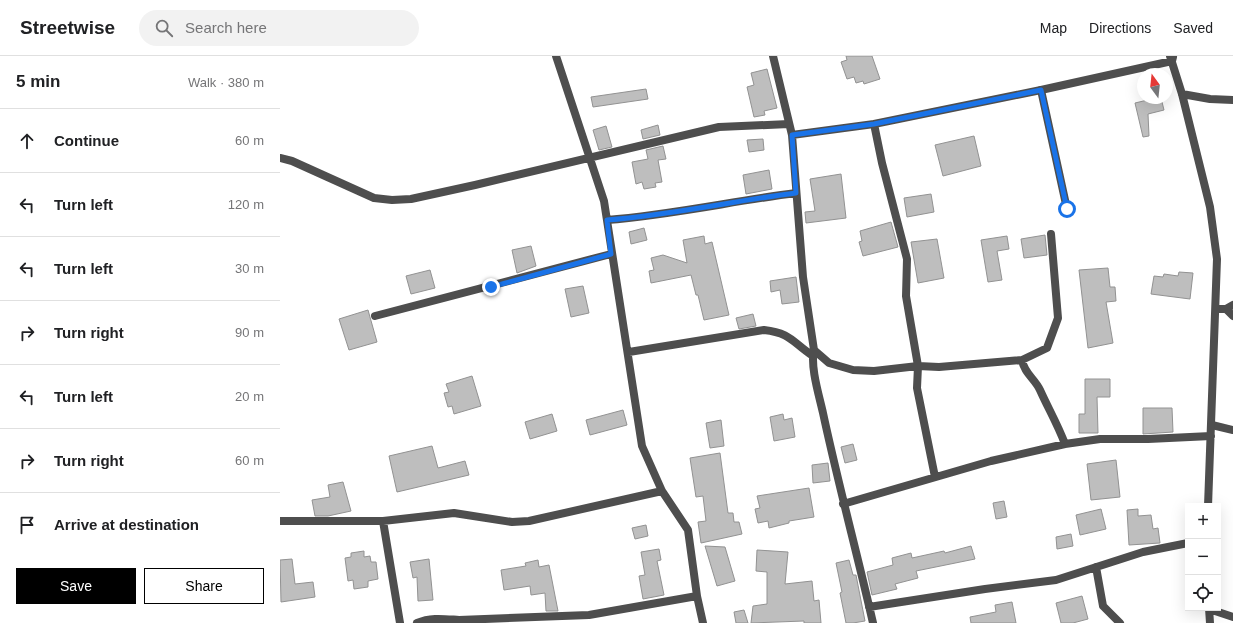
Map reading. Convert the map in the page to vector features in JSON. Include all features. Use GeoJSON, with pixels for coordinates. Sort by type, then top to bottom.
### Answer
{"type":"FeatureCollection","features":[{"type":"Feature","properties":{"kind":"street"},"geometry":{"type":"LineString","coordinates":[[556,56],[589,157],[602,191],[611,254],[629,352],[642,446],[662,491],[688,530],[697,596],[703,623]]}},
{"type":"Feature","properties":{"kind":"street"},"geometry":{"type":"LineString","coordinates":[[773,56],[792,135],[803,277],[813,353],[843,504],[873,623]]}},
{"type":"Feature","properties":{"kind":"street"},"geometry":{"type":"LineString","coordinates":[[792,135],[874,124],[1041,90],[1172,58],[1210,207],[1217,259],[1208,503]]}},
{"type":"Feature","properties":{"kind":"street"},"geometry":{"type":"LineString","coordinates":[[1041,90],[1067,209]]}},
{"type":"Feature","properties":{"kind":"street"},"geometry":{"type":"LineString","coordinates":[[1182,94],[1210,99],[1233,100]]}},
{"type":"Feature","properties":{"kind":"street"},"geometry":{"type":"LineString","coordinates":[[280,158],[292,161],[374,198],[392,200],[411,199],[720,127],[789,124]]}},
{"type":"Feature","properties":{"kind":"street"},"geometry":{"type":"LineString","coordinates":[[874,124],[882,163],[907,260],[906,296],[918,366],[917,388],[935,477]]}},
{"type":"Feature","properties":{"kind":"street"},"geometry":{"type":"LineString","coordinates":[[607,220],[649,217],[740,200],[796,193]]}},
{"type":"Feature","properties":{"kind":"street"},"geometry":{"type":"LineString","coordinates":[[629,352],[764,330],[777,331],[788,335],[829,363],[853,370],[894,370],[918,366],[940,367],[1022,360],[1047,348],[1058,318],[1051,234]]}},
{"type":"Feature","properties":{"kind":"street"},"geometry":{"type":"LineString","coordinates":[[375,316],[611,254]]}},
{"type":"Feature","properties":{"kind":"street"},"geometry":{"type":"LineString","coordinates":[[1216,309],[1229,307],[1233,316]]}},
{"type":"Feature","properties":{"kind":"street"},"geometry":{"type":"LineString","coordinates":[[1022,360],[1026,370],[1040,388],[1043,400],[1058,425],[1065,444]]}},
{"type":"Feature","properties":{"kind":"street"},"geometry":{"type":"LineString","coordinates":[[1212,425],[1233,430]]}},
{"type":"Feature","properties":{"kind":"street"},"geometry":{"type":"LineString","coordinates":[[843,504],[991,461],[1065,444],[1100,438],[1148,439],[1211,436]]}},
{"type":"Feature","properties":{"kind":"street"},"geometry":{"type":"LineString","coordinates":[[280,521],[383,522],[454,513],[512,522],[529,521],[662,491]]}},
{"type":"Feature","properties":{"kind":"street"},"geometry":{"type":"LineString","coordinates":[[383,522],[400,623]]}},
{"type":"Feature","properties":{"kind":"street"},"geometry":{"type":"LineString","coordinates":[[869,607],[1056,580],[1143,552],[1185,544]]}},
{"type":"Feature","properties":{"kind":"street"},"geometry":{"type":"LineString","coordinates":[[1096,567],[1103,606],[1120,623]]}},
{"type":"Feature","properties":{"kind":"street"},"geometry":{"type":"LineString","coordinates":[[417,623],[437,618],[459,620],[557,620],[697,596]]}},
{"type":"Feature","properties":{"kind":"street"},"geometry":{"type":"LineString","coordinates":[[1209,611],[1210,623]]}},
{"type":"Feature","properties":{"kind":"street"},"geometry":{"type":"LineString","coordinates":[[1215,611],[1233,617]]}},
{"type":"Feature","properties":{"kind":"building"},"geometry":{"type":"Polygon","coordinates":[[[846,56],[872,56],[880,79],[864,84],[863,81],[856,83],[854,77],[847,79],[841,62],[847,60],[846,56]]]}},
{"type":"Feature","properties":{"kind":"building"},"geometry":{"type":"Polygon","coordinates":[[[767,69],[777,108],[764,111],[765,115],[754,117],[747,87],[754,85],[751,73],[767,69]]]}},
{"type":"Feature","properties":{"kind":"building"},"geometry":{"type":"Polygon","coordinates":[[[646,89],[648,99],[593,107],[591,97],[646,89]]]}},
{"type":"Feature","properties":{"kind":"building"},"geometry":{"type":"Polygon","coordinates":[[[1135,103],[1162,104],[1164,110],[1148,114],[1149,136],[1143,137],[1135,103]]]}},
{"type":"Feature","properties":{"kind":"building"},"geometry":{"type":"Polygon","coordinates":[[[658,125],[660,135],[643,139],[641,130],[658,125]]]}},
{"type":"Feature","properties":{"kind":"building"},"geometry":{"type":"Polygon","coordinates":[[[606,126],[612,147],[599,150],[593,130],[606,126]]]}},
{"type":"Feature","properties":{"kind":"building"},"geometry":{"type":"Polygon","coordinates":[[[974,136],[981,166],[943,176],[935,145],[974,136]]]}},
{"type":"Feature","properties":{"kind":"building"},"geometry":{"type":"Polygon","coordinates":[[[763,139],[764,150],[749,152],[747,140],[763,139]]]}},
{"type":"Feature","properties":{"kind":"building"},"geometry":{"type":"Polygon","coordinates":[[[663,146],[666,159],[658,160],[662,182],[655,183],[656,187],[644,189],[642,182],[636,184],[632,162],[648,159],[646,150],[663,146]]]}},
{"type":"Feature","properties":{"kind":"building"},"geometry":{"type":"Polygon","coordinates":[[[769,170],[772,189],[746,194],[743,175],[769,170]]]}},
{"type":"Feature","properties":{"kind":"building"},"geometry":{"type":"Polygon","coordinates":[[[841,174],[846,218],[806,223],[805,212],[815,211],[810,179],[841,174]]]}},
{"type":"Feature","properties":{"kind":"building"},"geometry":{"type":"Polygon","coordinates":[[[931,194],[934,212],[907,217],[904,198],[931,194]]]}},
{"type":"Feature","properties":{"kind":"building"},"geometry":{"type":"Polygon","coordinates":[[[891,222],[898,247],[863,256],[859,242],[862,241],[860,231],[891,222]]]}},
{"type":"Feature","properties":{"kind":"building"},"geometry":{"type":"Polygon","coordinates":[[[644,228],[647,240],[631,244],[629,232],[644,228]]]}},
{"type":"Feature","properties":{"kind":"building"},"geometry":{"type":"Polygon","coordinates":[[[1045,235],[1047,255],[1024,258],[1021,239],[1045,235]]]}},
{"type":"Feature","properties":{"kind":"building"},"geometry":{"type":"Polygon","coordinates":[[[704,236],[705,244],[712,242],[729,315],[704,320],[691,275],[651,283],[649,271],[654,270],[651,258],[663,255],[687,263],[683,240],[704,236]]]}},
{"type":"Feature","properties":{"kind":"building"},"geometry":{"type":"Polygon","coordinates":[[[1007,236],[1009,249],[997,251],[1002,280],[988,282],[981,240],[1007,236]]]}},
{"type":"Feature","properties":{"kind":"building"},"geometry":{"type":"Polygon","coordinates":[[[937,239],[944,278],[918,283],[911,242],[937,239]]]}},
{"type":"Feature","properties":{"kind":"building"},"geometry":{"type":"Polygon","coordinates":[[[531,246],[536,266],[517,273],[512,250],[531,246]]]}},
{"type":"Feature","properties":{"kind":"building"},"geometry":{"type":"Polygon","coordinates":[[[1108,268],[1110,287],[1115,287],[1116,301],[1106,302],[1113,343],[1088,348],[1079,270],[1108,268]]]}},
{"type":"Feature","properties":{"kind":"building"},"geometry":{"type":"Polygon","coordinates":[[[430,270],[435,288],[411,294],[406,276],[430,270]]]}},
{"type":"Feature","properties":{"kind":"building"},"geometry":{"type":"Polygon","coordinates":[[[1179,272],[1193,273],[1190,299],[1151,294],[1154,276],[1163,277],[1164,274],[1178,276],[1179,272]]]}},
{"type":"Feature","properties":{"kind":"building"},"geometry":{"type":"Polygon","coordinates":[[[796,277],[799,302],[782,304],[780,290],[771,292],[770,281],[796,277]]]}},
{"type":"Feature","properties":{"kind":"building"},"geometry":{"type":"Polygon","coordinates":[[[583,286],[589,313],[571,317],[565,289],[583,286]]]}},
{"type":"Feature","properties":{"kind":"building"},"geometry":{"type":"Polygon","coordinates":[[[368,310],[377,342],[349,350],[339,319],[368,310]]]}},
{"type":"Feature","properties":{"kind":"building"},"geometry":{"type":"Polygon","coordinates":[[[753,314],[756,326],[739,329],[736,318],[753,314]]]}},
{"type":"Feature","properties":{"kind":"building"},"geometry":{"type":"Polygon","coordinates":[[[472,376],[481,406],[454,414],[452,406],[448,407],[444,393],[449,392],[446,384],[472,376]]]}},
{"type":"Feature","properties":{"kind":"building"},"geometry":{"type":"Polygon","coordinates":[[[1085,379],[1110,379],[1110,397],[1097,397],[1098,433],[1079,433],[1079,414],[1085,414],[1085,379]]]}},
{"type":"Feature","properties":{"kind":"building"},"geometry":{"type":"Polygon","coordinates":[[[1143,408],[1172,408],[1173,432],[1143,434],[1143,408]]]}},
{"type":"Feature","properties":{"kind":"building"},"geometry":{"type":"Polygon","coordinates":[[[623,410],[627,425],[590,435],[586,420],[623,410]]]}},
{"type":"Feature","properties":{"kind":"building"},"geometry":{"type":"Polygon","coordinates":[[[552,414],[557,431],[530,439],[525,422],[552,414]]]}},
{"type":"Feature","properties":{"kind":"building"},"geometry":{"type":"Polygon","coordinates":[[[783,414],[784,420],[792,418],[795,437],[774,441],[770,417],[783,414]]]}},
{"type":"Feature","properties":{"kind":"building"},"geometry":{"type":"Polygon","coordinates":[[[721,420],[724,446],[710,448],[706,423],[721,420]]]}},
{"type":"Feature","properties":{"kind":"building"},"geometry":{"type":"Polygon","coordinates":[[[853,444],[857,460],[845,463],[841,447],[853,444]]]}},
{"type":"Feature","properties":{"kind":"building"},"geometry":{"type":"Polygon","coordinates":[[[432,446],[438,468],[465,461],[469,475],[397,492],[389,456],[432,446]]]}},
{"type":"Feature","properties":{"kind":"building"},"geometry":{"type":"Polygon","coordinates":[[[720,453],[728,513],[733,513],[734,522],[739,522],[742,534],[701,543],[698,522],[706,521],[703,496],[696,497],[690,458],[720,453]]]}},
{"type":"Feature","properties":{"kind":"building"},"geometry":{"type":"Polygon","coordinates":[[[1116,460],[1120,497],[1091,500],[1087,464],[1116,460]]]}},
{"type":"Feature","properties":{"kind":"building"},"geometry":{"type":"Polygon","coordinates":[[[828,463],[830,481],[813,483],[812,465],[828,463]]]}},
{"type":"Feature","properties":{"kind":"building"},"geometry":{"type":"Polygon","coordinates":[[[343,482],[351,511],[328,516],[315,516],[312,500],[330,497],[328,485],[343,482]]]}},
{"type":"Feature","properties":{"kind":"building"},"geometry":{"type":"Polygon","coordinates":[[[809,488],[814,517],[789,521],[789,523],[769,528],[768,521],[758,523],[755,509],[760,508],[757,496],[809,488]]]}},
{"type":"Feature","properties":{"kind":"building"},"geometry":{"type":"Polygon","coordinates":[[[1004,501],[1007,517],[996,519],[993,503],[1004,501]]]}},
{"type":"Feature","properties":{"kind":"building"},"geometry":{"type":"Polygon","coordinates":[[[1101,509],[1106,529],[1080,535],[1076,515],[1101,509]]]}},
{"type":"Feature","properties":{"kind":"building"},"geometry":{"type":"Polygon","coordinates":[[[1138,509],[1138,516],[1151,515],[1153,529],[1158,528],[1160,543],[1129,545],[1127,510],[1138,509]]]}},
{"type":"Feature","properties":{"kind":"building"},"geometry":{"type":"Polygon","coordinates":[[[646,525],[648,536],[635,539],[632,528],[646,525]]]}},
{"type":"Feature","properties":{"kind":"building"},"geometry":{"type":"Polygon","coordinates":[[[1071,534],[1073,546],[1057,549],[1056,537],[1071,534]]]}},
{"type":"Feature","properties":{"kind":"building"},"geometry":{"type":"Polygon","coordinates":[[[705,546],[725,547],[735,581],[717,586],[705,546]]]}},
{"type":"Feature","properties":{"kind":"building"},"geometry":{"type":"Polygon","coordinates":[[[971,546],[975,559],[916,571],[918,578],[895,584],[897,589],[872,595],[867,572],[893,565],[892,558],[911,553],[912,558],[944,551],[945,553],[971,546]]]}},
{"type":"Feature","properties":{"kind":"building"},"geometry":{"type":"Polygon","coordinates":[[[659,549],[661,560],[657,561],[664,595],[643,599],[639,576],[645,575],[641,552],[659,549]]]}},
{"type":"Feature","properties":{"kind":"building"},"geometry":{"type":"Polygon","coordinates":[[[757,550],[788,552],[785,584],[812,581],[814,601],[819,600],[821,623],[804,623],[804,621],[751,623],[753,606],[767,604],[767,572],[756,571],[757,550]]]}},
{"type":"Feature","properties":{"kind":"building"},"geometry":{"type":"Polygon","coordinates":[[[364,551],[364,557],[370,556],[371,562],[376,562],[378,579],[368,581],[368,587],[354,589],[353,580],[348,581],[345,558],[351,557],[351,553],[364,551]]]}},
{"type":"Feature","properties":{"kind":"building"},"geometry":{"type":"Polygon","coordinates":[[[292,559],[295,584],[313,582],[315,597],[281,602],[280,560],[292,559]]]}},
{"type":"Feature","properties":{"kind":"building"},"geometry":{"type":"Polygon","coordinates":[[[429,559],[433,600],[418,601],[417,577],[413,578],[410,562],[429,559]]]}},
{"type":"Feature","properties":{"kind":"building"},"geometry":{"type":"Polygon","coordinates":[[[538,560],[539,567],[549,565],[558,611],[546,611],[545,593],[531,595],[530,586],[504,590],[501,570],[526,566],[525,563],[538,560]]]}},
{"type":"Feature","properties":{"kind":"building"},"geometry":{"type":"Polygon","coordinates":[[[849,560],[853,575],[856,575],[865,621],[853,623],[846,623],[836,563],[849,560]]]}},
{"type":"Feature","properties":{"kind":"building"},"geometry":{"type":"Polygon","coordinates":[[[1082,596],[1088,619],[1073,623],[1061,623],[1056,603],[1082,596]]]}},
{"type":"Feature","properties":{"kind":"building"},"geometry":{"type":"Polygon","coordinates":[[[1012,602],[1016,623],[971,623],[970,617],[996,612],[995,605],[1012,602]]]}},
{"type":"Feature","properties":{"kind":"building"},"geometry":{"type":"Polygon","coordinates":[[[744,610],[748,623],[736,623],[734,612],[744,610]]]}},
{"type":"Feature","properties":{"kind":"route"},"geometry":{"type":"LineString","coordinates":[[491,287],[611,254],[607,220],[649,217],[740,200],[796,193],[792,135],[874,124],[1041,90],[1067,209]]}}]}
